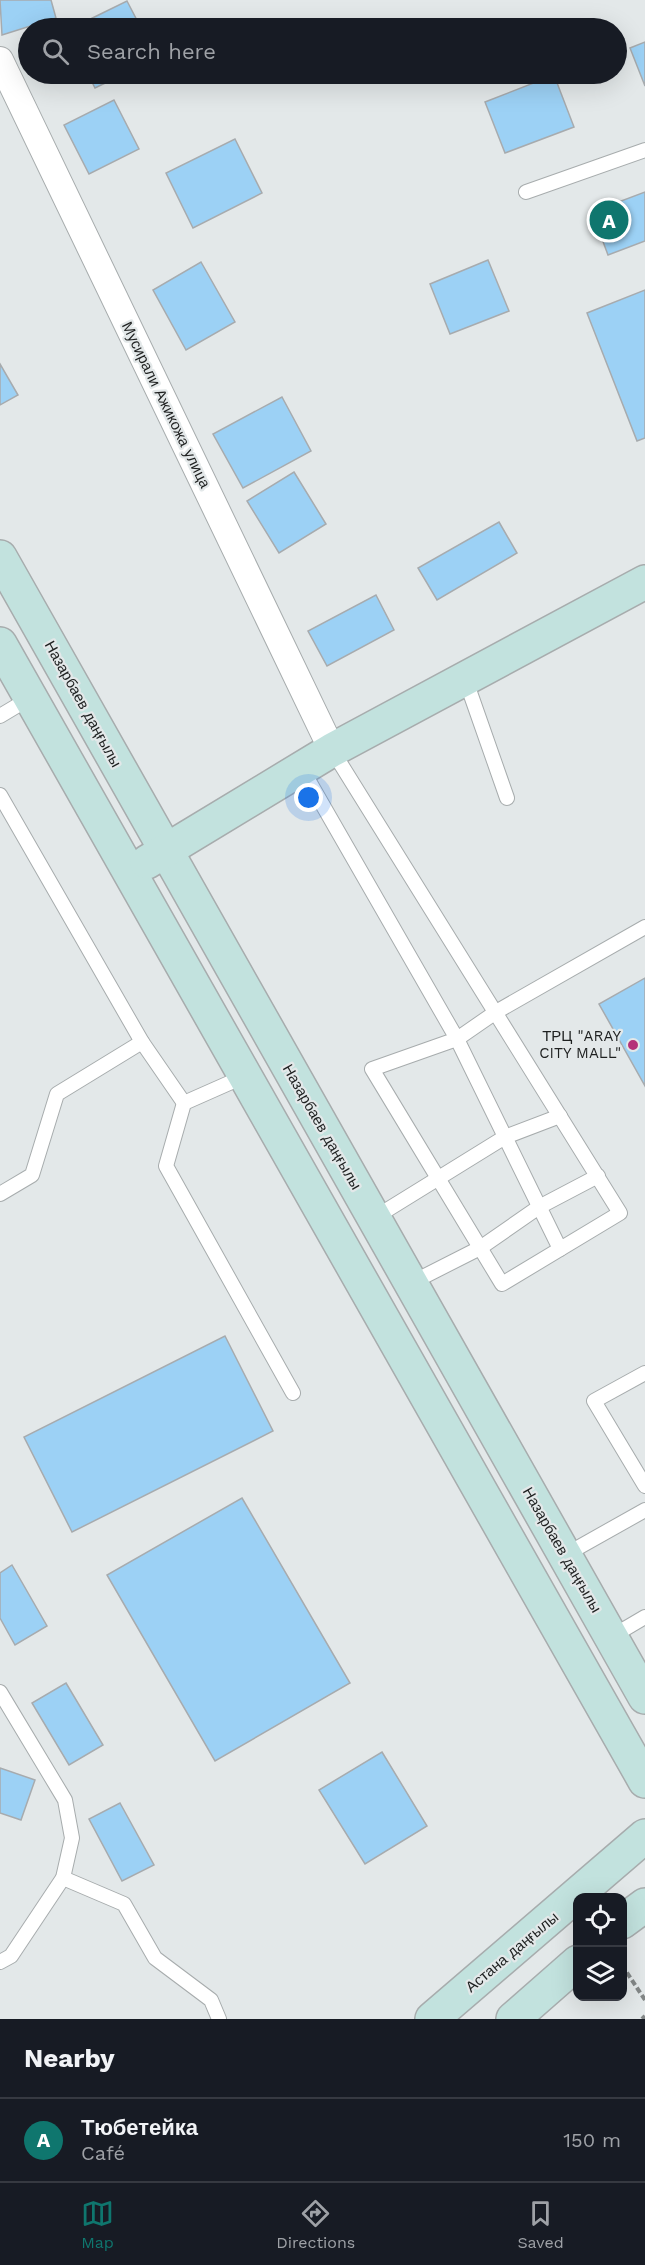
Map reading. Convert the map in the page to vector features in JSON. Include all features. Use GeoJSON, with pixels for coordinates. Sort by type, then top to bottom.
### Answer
{"type":"FeatureCollection","features":[{"type":"Feature","properties":{"kind":"main road","name":"Назарбаев даңғылы"},"geometry":{"type":"LineString","coordinates":[[0,557],[645,1697]]}},
{"type":"Feature","properties":{"kind":"main road"},"geometry":{"type":"LineString","coordinates":[[130,872],[332,750],[465,681],[645,582]]}},
{"type":"Feature","properties":{"kind":"main road"},"geometry":{"type":"LineString","coordinates":[[0,645],[645,1781]]}},
{"type":"Feature","properties":{"kind":"main road","name":"Астана даңғылы"},"geometry":{"type":"LineString","coordinates":[[432,2019],[645,1836]]}},
{"type":"Feature","properties":{"kind":"main road"},"geometry":{"type":"LineString","coordinates":[[627,1918],[645,1905]]}},
{"type":"Feature","properties":{"kind":"main road"},"geometry":{"type":"LineString","coordinates":[[513,2019],[573,1966]]}},
{"type":"Feature","properties":{"kind":"street","name":"Мусирали Ажикожа улица"},"geometry":{"type":"LineString","coordinates":[[0,60],[332,750]]}},
{"type":"Feature","properties":{"kind":"lane"},"geometry":{"type":"LineString","coordinates":[[526,192],[645,150]]}},
{"type":"Feature","properties":{"kind":"lane"},"geometry":{"type":"LineString","coordinates":[[465,681],[507,798]]}},
{"type":"Feature","properties":{"kind":"lane"},"geometry":{"type":"LineString","coordinates":[[0,716],[30,698]]}},
{"type":"Feature","properties":{"kind":"lane"},"geometry":{"type":"LineString","coordinates":[[332,750],[496,1012],[620,1213],[502,1284],[372,1069],[458,1039],[496,1012],[645,927]]}},
{"type":"Feature","properties":{"kind":"lane"},"geometry":{"type":"LineString","coordinates":[[302,769],[458,1039],[560,1249]]}},
{"type":"Feature","properties":{"kind":"lane"},"geometry":{"type":"LineString","coordinates":[[0,795],[142,1042],[183,1103],[166,1166],[293,1393]]}},
{"type":"Feature","properties":{"kind":"lane"},"geometry":{"type":"LineString","coordinates":[[0,1194],[32,1175],[57,1094],[142,1042]]}},
{"type":"Feature","properties":{"kind":"lane"},"geometry":{"type":"LineString","coordinates":[[183,1103],[245,1076]]}},
{"type":"Feature","properties":{"kind":"lane"},"geometry":{"type":"LineString","coordinates":[[374,1218],[439,1180],[505,1137],[560,1116]]}},
{"type":"Feature","properties":{"kind":"lane"},"geometry":{"type":"LineString","coordinates":[[411,1283],[480,1248],[539,1207],[598,1176]]}},
{"type":"Feature","properties":{"kind":"lane"},"geometry":{"type":"LineString","coordinates":[[645,1373],[594,1401],[645,1486]]}},
{"type":"Feature","properties":{"kind":"lane"},"geometry":{"type":"LineString","coordinates":[[565,1555],[645,1510]]}},
{"type":"Feature","properties":{"kind":"lane"},"geometry":{"type":"LineString","coordinates":[[611,1637],[645,1617]]}},
{"type":"Feature","properties":{"kind":"lane"},"geometry":{"type":"LineString","coordinates":[[0,1692],[65,1800],[72,1839],[63,1878],[11,1956],[0,1962]]}},
{"type":"Feature","properties":{"kind":"lane"},"geometry":{"type":"LineString","coordinates":[[63,1878],[124,1904],[155,1958],[211,2000],[219,2019]]}},
{"type":"Feature","properties":{"kind":"path"},"geometry":{"type":"LineString","coordinates":[[627,1973],[645,2000]]}},
{"type":"Feature","properties":{"kind":"building"},"geometry":{"type":"Polygon","coordinates":[[[0,0],[51,0],[56,18],[18,18],[18,30],[2,35],[0,0]]]}},
{"type":"Feature","properties":{"kind":"building"},"geometry":{"type":"Polygon","coordinates":[[[127,1],[136,18],[92,18],[127,1]]]}},
{"type":"Feature","properties":{"kind":"building"},"geometry":{"type":"Polygon","coordinates":[[[645,42],[645,86],[630,48],[645,42]]]}},
{"type":"Feature","properties":{"kind":"building"},"geometry":{"type":"Polygon","coordinates":[[[531,84],[557,84],[574,127],[505,153],[485,102],[531,84]]]}},
{"type":"Feature","properties":{"kind":"building"},"geometry":{"type":"Polygon","coordinates":[[[114,100],[139,149],[89,174],[64,125],[114,100]]]}},
{"type":"Feature","properties":{"kind":"building"},"geometry":{"type":"Polygon","coordinates":[[[235,139],[262,193],[193,228],[166,173],[235,139]]]}},
{"type":"Feature","properties":{"kind":"building"},"geometry":{"type":"Polygon","coordinates":[[[645,192],[645,241],[608,255],[592,212],[645,192]]]}},
{"type":"Feature","properties":{"kind":"building"},"geometry":{"type":"Polygon","coordinates":[[[488,260],[509,311],[450,334],[430,284],[488,260]]]}},
{"type":"Feature","properties":{"kind":"building"},"geometry":{"type":"Polygon","coordinates":[[[201,262],[235,322],[186,350],[153,290],[201,262]]]}},
{"type":"Feature","properties":{"kind":"building"},"geometry":{"type":"Polygon","coordinates":[[[645,290],[645,438],[637,441],[587,313],[645,290]]]}},
{"type":"Feature","properties":{"kind":"building"},"geometry":{"type":"Polygon","coordinates":[[[0,364],[18,395],[0,405],[0,364]]]}},
{"type":"Feature","properties":{"kind":"building"},"geometry":{"type":"Polygon","coordinates":[[[282,397],[311,451],[243,488],[213,434],[282,397]]]}},
{"type":"Feature","properties":{"kind":"building"},"geometry":{"type":"Polygon","coordinates":[[[294,472],[326,524],[279,553],[247,501],[294,472]]]}},
{"type":"Feature","properties":{"kind":"building"},"geometry":{"type":"Polygon","coordinates":[[[499,522],[517,553],[437,600],[418,568],[499,522]]]}},
{"type":"Feature","properties":{"kind":"building"},"geometry":{"type":"Polygon","coordinates":[[[376,595],[394,630],[327,666],[308,631],[376,595]]]}},
{"type":"Feature","properties":{"kind":"building","name":"ТРЦ \"ARAY CITY MALL\""},"geometry":{"type":"Polygon","coordinates":[[[645,978],[645,1086],[599,1004],[645,978]]]}},
{"type":"Feature","properties":{"kind":"building"},"geometry":{"type":"Polygon","coordinates":[[[225,1336],[273,1431],[72,1532],[24,1437],[225,1336]]]}},
{"type":"Feature","properties":{"kind":"building"},"geometry":{"type":"Polygon","coordinates":[[[242,1498],[350,1683],[215,1761],[107,1575],[242,1498]]]}},
{"type":"Feature","properties":{"kind":"building"},"geometry":{"type":"Polygon","coordinates":[[[12,1565],[47,1626],[15,1645],[0,1618],[0,1573],[12,1565]]]}},
{"type":"Feature","properties":{"kind":"building"},"geometry":{"type":"Polygon","coordinates":[[[66,1683],[103,1745],[69,1765],[32,1703],[66,1683]]]}},
{"type":"Feature","properties":{"kind":"building"},"geometry":{"type":"Polygon","coordinates":[[[382,1752],[427,1826],[365,1864],[319,1790],[382,1752]]]}},
{"type":"Feature","properties":{"kind":"building"},"geometry":{"type":"Polygon","coordinates":[[[0,1768],[35,1780],[21,1820],[0,1813],[0,1768]]]}},
{"type":"Feature","properties":{"kind":"building"},"geometry":{"type":"Polygon","coordinates":[[[120,1803],[154,1865],[122,1881],[89,1819],[120,1803]]]}},
{"type":"Feature","properties":{"kind":"place","name":"Тюбетейка"},"geometry":{"type":"Point","coordinates":[609,220]}},
{"type":"Feature","properties":{"kind":"place","name":"ТРЦ \"ARAY CITY MALL\""},"geometry":{"type":"Point","coordinates":[633,1045]}}]}
